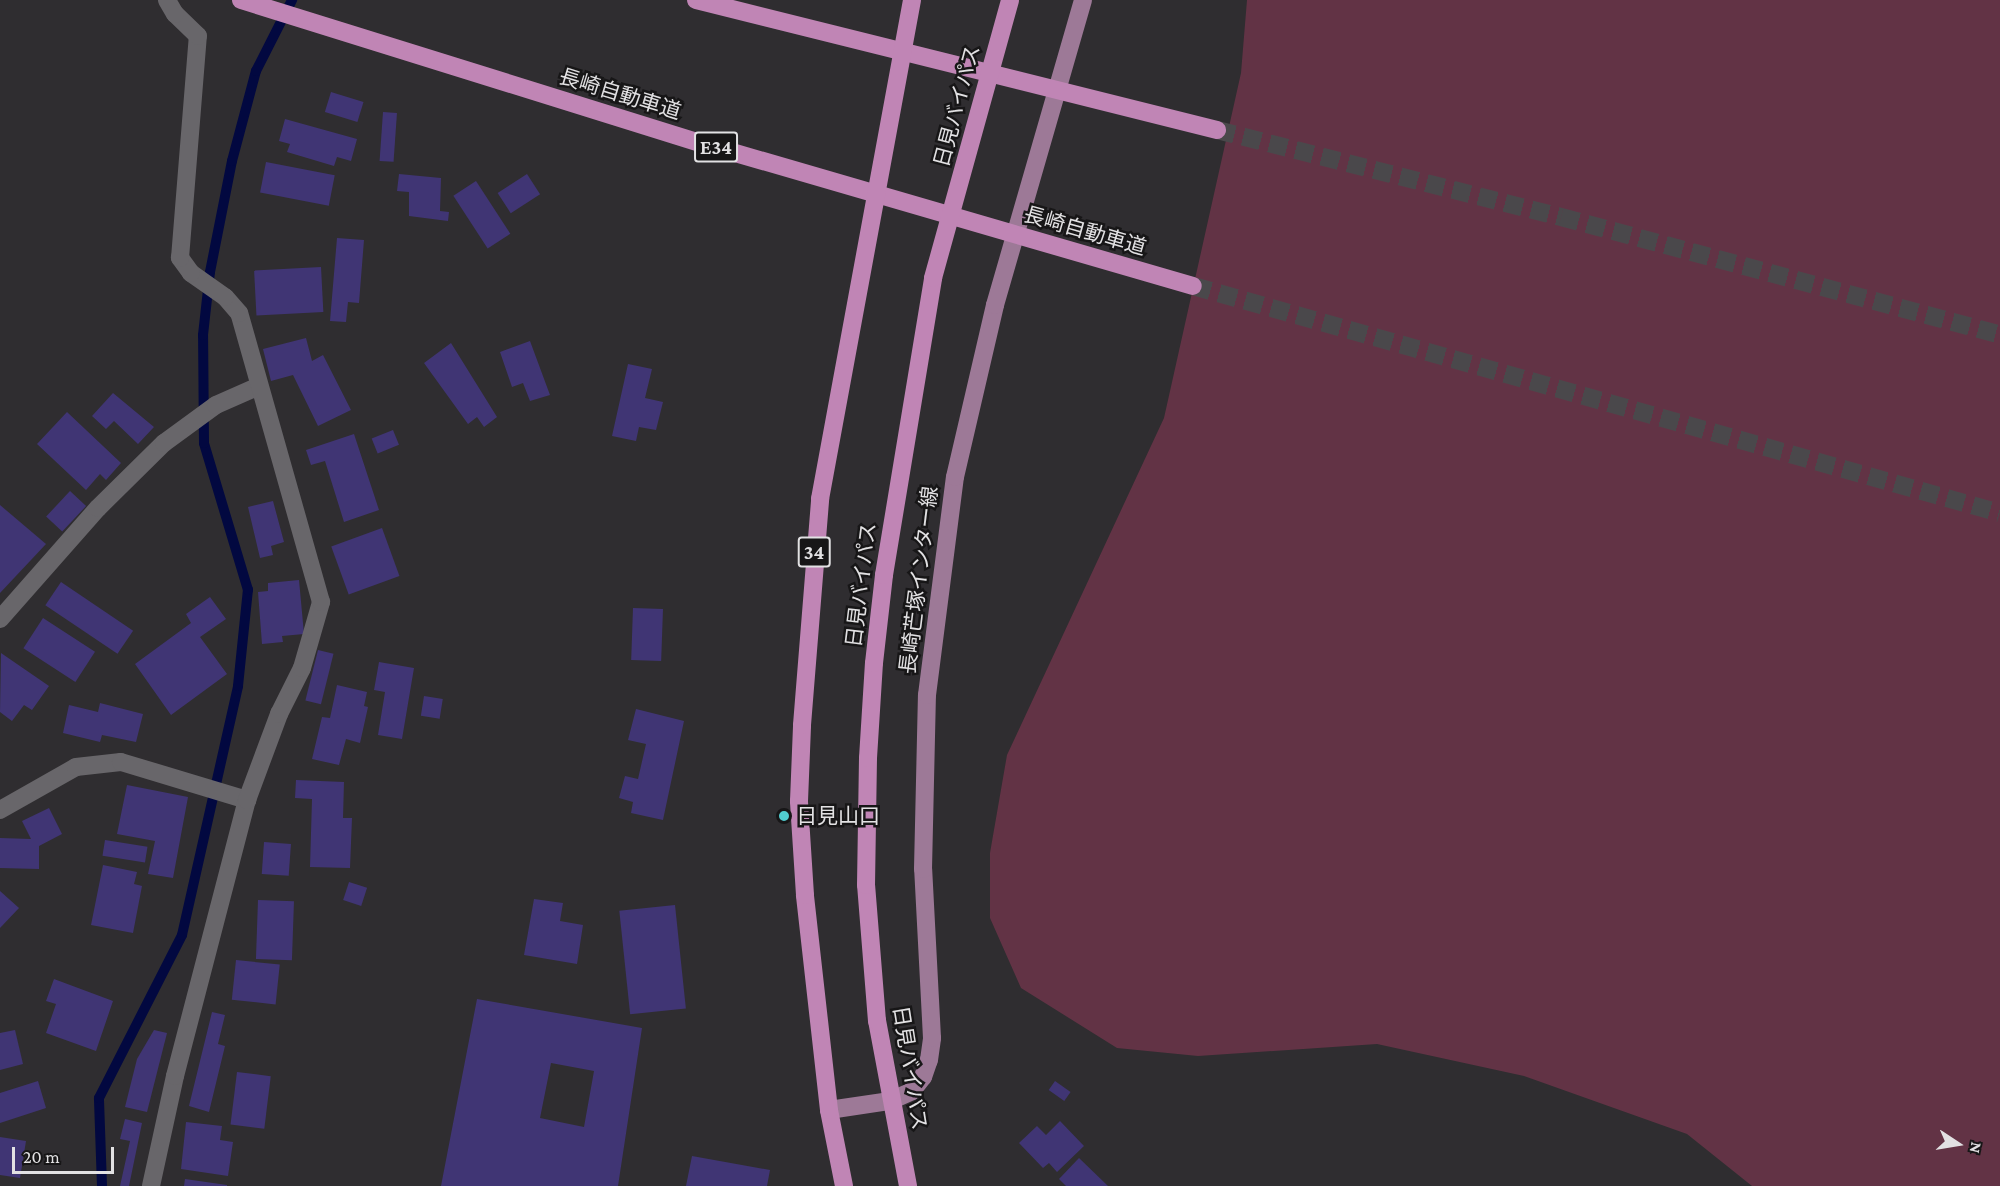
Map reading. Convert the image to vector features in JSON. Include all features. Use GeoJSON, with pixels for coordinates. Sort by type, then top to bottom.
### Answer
{"type":"FeatureCollection","features":[{"type":"Feature","properties":{"kind":"highway","name":"長崎自動車道"},"geometry":{"type":"LineString","coordinates":[[241,0],[701,143],[1193,286]]}},
{"type":"Feature","properties":{"kind":"highway"},"geometry":{"type":"LineString","coordinates":[[696,0],[1217,130]]}},
{"type":"Feature","properties":{"kind":"highway","name":"34"},"geometry":{"type":"LineString","coordinates":[[844,1186],[829,1110],[799,801],[808,617],[820,499],[912,0]]}},
{"type":"Feature","properties":{"kind":"highway","name":"日見バイパス"},"geometry":{"type":"LineString","coordinates":[[908,1186],[890,1101],[877,1021],[866,885],[868,758],[875,652],[908,420],[933,278],[1010,0]]}},
{"type":"Feature","properties":{"kind":"main road","name":"長崎芒塚インター線"},"geometry":{"type":"LineString","coordinates":[[829,1110],[890,1101],[912,1091],[923,1077],[932,1038],[923,869],[927,695],[955,477],[995,305],[1083,0]]}},
{"type":"Feature","properties":{"kind":"street"},"geometry":{"type":"LineString","coordinates":[[151,1186],[239,798],[302,668],[321,602],[238,313],[225,297],[191,273],[180,258],[198,36],[175,14],[167,0]]}},
{"type":"Feature","properties":{"kind":"street"},"geometry":{"type":"LineString","coordinates":[[0,619],[98,508],[188,424],[216,405],[259,386]]}},
{"type":"Feature","properties":{"kind":"street"},"geometry":{"type":"LineString","coordinates":[[0,810],[76,767],[120,762],[239,798]]}},
{"type":"Feature","properties":{"kind":"shaded area"},"geometry":{"type":"Polygon","coordinates":[[[1247,0],[2000,0],[2000,1186],[1752,1186],[1687,1134],[1524,1076],[1377,1044],[1198,1056],[1117,1048],[1021,988],[990,918],[990,853],[1007,755],[1164,418],[1241,73],[1247,0]]]}},
{"type":"Feature","properties":{"kind":"building"},"geometry":{"type":"Polygon","coordinates":[[[331,92],[364,102],[357,122],[325,112],[331,92]]]}},
{"type":"Feature","properties":{"kind":"building"},"geometry":{"type":"Polygon","coordinates":[[[383,112],[397,113],[394,162],[380,161],[383,112]]]}},
{"type":"Feature","properties":{"kind":"building"},"geometry":{"type":"Polygon","coordinates":[[[285,119],[357,139],[351,161],[337,157],[334,166],[287,152],[290,144],[279,141],[285,119]]]}},
{"type":"Feature","properties":{"kind":"building"},"geometry":{"type":"Polygon","coordinates":[[[266,162],[335,175],[329,206],[260,192],[266,162]]]}},
{"type":"Feature","properties":{"kind":"building"},"geometry":{"type":"Polygon","coordinates":[[[399,174],[441,178],[440,211],[449,212],[448,221],[409,216],[409,192],[397,191],[399,174]]]}},
{"type":"Feature","properties":{"kind":"building"},"geometry":{"type":"Polygon","coordinates":[[[527,174],[540,194],[511,213],[498,193],[527,174]]]}},
{"type":"Feature","properties":{"kind":"building"},"geometry":{"type":"Polygon","coordinates":[[[476,181],[510,234],[488,249],[453,196],[476,181]]]}},
{"type":"Feature","properties":{"kind":"building"},"geometry":{"type":"Polygon","coordinates":[[[337,238],[364,240],[359,303],[348,302],[346,322],[330,321],[337,238]]]}},
{"type":"Feature","properties":{"kind":"building"},"geometry":{"type":"Polygon","coordinates":[[[321,267],[323,312],[256,315],[254,271],[321,267]]]}},
{"type":"Feature","properties":{"kind":"building"},"geometry":{"type":"Polygon","coordinates":[[[306,338],[312,361],[323,355],[351,410],[318,426],[293,375],[271,381],[263,349],[306,338]]]}},
{"type":"Feature","properties":{"kind":"building"},"geometry":{"type":"Polygon","coordinates":[[[530,341],[550,395],[530,401],[523,383],[512,387],[500,352],[530,341]]]}},
{"type":"Feature","properties":{"kind":"building"},"geometry":{"type":"Polygon","coordinates":[[[451,343],[497,417],[484,427],[477,417],[468,424],[424,363],[451,343]]]}},
{"type":"Feature","properties":{"kind":"building"},"geometry":{"type":"Polygon","coordinates":[[[628,364],[652,369],[645,398],[663,402],[656,430],[639,427],[636,441],[612,436],[628,364]]]}},
{"type":"Feature","properties":{"kind":"building"},"geometry":{"type":"Polygon","coordinates":[[[113,393],[154,427],[138,444],[114,421],[106,429],[92,416],[113,393]]]}},
{"type":"Feature","properties":{"kind":"building"},"geometry":{"type":"Polygon","coordinates":[[[67,412],[121,463],[106,480],[100,474],[86,490],[37,444],[67,412]]]}},
{"type":"Feature","properties":{"kind":"building"},"geometry":{"type":"Polygon","coordinates":[[[393,430],[399,445],[378,453],[372,439],[393,430]]]}},
{"type":"Feature","properties":{"kind":"building"},"geometry":{"type":"Polygon","coordinates":[[[354,434],[379,510],[344,522],[325,461],[311,465],[306,450],[354,434]]]}},
{"type":"Feature","properties":{"kind":"building"},"geometry":{"type":"Polygon","coordinates":[[[70,491],[86,506],[62,532],[46,517],[70,491]]]}},
{"type":"Feature","properties":{"kind":"building"},"geometry":{"type":"Polygon","coordinates":[[[273,501],[284,542],[271,546],[273,555],[260,558],[248,507],[273,501]]]}},
{"type":"Feature","properties":{"kind":"building"},"geometry":{"type":"Polygon","coordinates":[[[0,505],[46,544],[0,593],[0,505]]]}},
{"type":"Feature","properties":{"kind":"building"},"geometry":{"type":"Polygon","coordinates":[[[382,528],[399,576],[349,594],[331,546],[382,528]]]}},
{"type":"Feature","properties":{"kind":"building"},"geometry":{"type":"Polygon","coordinates":[[[299,580],[304,634],[282,636],[283,642],[262,644],[258,592],[268,591],[268,583],[299,580]]]}},
{"type":"Feature","properties":{"kind":"building"},"geometry":{"type":"Polygon","coordinates":[[[61,582],[133,631],[117,654],[45,605],[61,582]]]}},
{"type":"Feature","properties":{"kind":"building"},"geometry":{"type":"Polygon","coordinates":[[[210,597],[226,619],[200,637],[227,674],[171,715],[135,664],[191,623],[186,614],[210,597]]]}},
{"type":"Feature","properties":{"kind":"building"},"geometry":{"type":"Polygon","coordinates":[[[633,608],[663,609],[661,661],[631,660],[633,608]]]}},
{"type":"Feature","properties":{"kind":"building"},"geometry":{"type":"Polygon","coordinates":[[[43,618],[95,652],[75,682],[23,648],[43,618]]]}},
{"type":"Feature","properties":{"kind":"building"},"geometry":{"type":"Polygon","coordinates":[[[318,650],[334,654],[321,704],[305,700],[318,650]]]}},
{"type":"Feature","properties":{"kind":"building"},"geometry":{"type":"Polygon","coordinates":[[[1,653],[49,686],[32,710],[24,705],[12,721],[0,712],[1,653]]]}},
{"type":"Feature","properties":{"kind":"building"},"geometry":{"type":"Polygon","coordinates":[[[379,662],[414,668],[402,739],[378,735],[385,692],[374,690],[379,662]]]}},
{"type":"Feature","properties":{"kind":"building"},"geometry":{"type":"Polygon","coordinates":[[[337,685],[367,692],[364,706],[368,707],[360,743],[346,739],[339,765],[312,759],[322,717],[330,718],[337,685]]]}},
{"type":"Feature","properties":{"kind":"building"},"geometry":{"type":"Polygon","coordinates":[[[424,696],[443,699],[440,719],[421,716],[424,696]]]}},
{"type":"Feature","properties":{"kind":"building"},"geometry":{"type":"Polygon","coordinates":[[[100,703],[143,714],[136,742],[102,735],[100,742],[63,733],[69,705],[98,712],[100,703]]]}},
{"type":"Feature","properties":{"kind":"building"},"geometry":{"type":"Polygon","coordinates":[[[636,709],[684,721],[663,820],[631,813],[633,802],[619,798],[625,776],[638,779],[646,744],[628,740],[636,709]]]}},
{"type":"Feature","properties":{"kind":"building"},"geometry":{"type":"Polygon","coordinates":[[[296,780],[344,782],[343,818],[352,818],[350,868],[310,867],[312,799],[295,798],[296,780]]]}},
{"type":"Feature","properties":{"kind":"building"},"geometry":{"type":"Polygon","coordinates":[[[127,785],[188,797],[173,878],[148,874],[155,841],[117,834],[127,785]]]}},
{"type":"Feature","properties":{"kind":"building"},"geometry":{"type":"Polygon","coordinates":[[[49,808],[62,834],[39,846],[39,869],[0,868],[0,838],[31,839],[22,821],[49,808]]]}},
{"type":"Feature","properties":{"kind":"building"},"geometry":{"type":"Polygon","coordinates":[[[105,840],[147,847],[145,863],[102,856],[105,840]]]}},
{"type":"Feature","properties":{"kind":"building"},"geometry":{"type":"Polygon","coordinates":[[[264,842],[291,844],[289,876],[262,874],[264,842]]]}},
{"type":"Feature","properties":{"kind":"building"},"geometry":{"type":"Polygon","coordinates":[[[103,865],[137,872],[134,884],[142,886],[133,933],[91,925],[103,865]]]}},
{"type":"Feature","properties":{"kind":"building"},"geometry":{"type":"Polygon","coordinates":[[[349,882],[367,888],[361,906],[343,900],[349,882]]]}},
{"type":"Feature","properties":{"kind":"building"},"geometry":{"type":"Polygon","coordinates":[[[0,891],[19,908],[0,928],[0,891]]]}},
{"type":"Feature","properties":{"kind":"building"},"geometry":{"type":"Polygon","coordinates":[[[534,899],[563,903],[560,921],[583,925],[577,964],[524,955],[534,899]]]}},
{"type":"Feature","properties":{"kind":"building"},"geometry":{"type":"Polygon","coordinates":[[[258,900],[294,901],[292,960],[256,959],[258,900]]]}},
{"type":"Feature","properties":{"kind":"building"},"geometry":{"type":"Polygon","coordinates":[[[675,905],[686,1008],[630,1014],[619,911],[675,905]]]}},
{"type":"Feature","properties":{"kind":"building"},"geometry":{"type":"Polygon","coordinates":[[[236,960],[280,965],[276,1004],[232,1000],[236,960]]]}},
{"type":"Feature","properties":{"kind":"building"},"geometry":{"type":"Polygon","coordinates":[[[54,979],[113,1001],[96,1051],[46,1033],[56,1004],[46,1001],[54,979]]]}},
{"type":"Feature","properties":{"kind":"building"},"geometry":{"type":"Polygon","coordinates":[[[477,999],[642,1028],[618,1186],[441,1186],[477,999]],[[551,1063],[540,1118],[584,1127],[594,1071],[551,1063]]]}},
{"type":"Feature","properties":{"kind":"building"},"geometry":{"type":"Polygon","coordinates":[[[212,1012],[225,1015],[218,1044],[225,1046],[209,1112],[189,1106],[212,1012]]]}},
{"type":"Feature","properties":{"kind":"building"},"geometry":{"type":"Polygon","coordinates":[[[15,1030],[23,1064],[0,1070],[0,1033],[15,1030]]]}},
{"type":"Feature","properties":{"kind":"building"},"geometry":{"type":"Polygon","coordinates":[[[154,1030],[167,1033],[147,1112],[125,1107],[137,1059],[154,1030]]]}},
{"type":"Feature","properties":{"kind":"building"},"geometry":{"type":"Polygon","coordinates":[[[237,1072],[271,1076],[264,1129],[231,1125],[237,1072]]]}},
{"type":"Feature","properties":{"kind":"building"},"geometry":{"type":"Polygon","coordinates":[[[38,1081],[46,1108],[0,1123],[0,1093],[38,1081]]]}},
{"type":"Feature","properties":{"kind":"building"},"geometry":{"type":"Polygon","coordinates":[[[1055,1081],[1071,1092],[1064,1101],[1049,1090],[1055,1081]]]}},
{"type":"Feature","properties":{"kind":"building"},"geometry":{"type":"Polygon","coordinates":[[[125,1119],[142,1123],[129,1186],[120,1186],[130,1141],[120,1139],[125,1119]]]}},
{"type":"Feature","properties":{"kind":"building"},"geometry":{"type":"Polygon","coordinates":[[[1060,1121],[1084,1146],[1057,1172],[1049,1163],[1043,1168],[1019,1143],[1037,1126],[1046,1135],[1060,1121]]]}},
{"type":"Feature","properties":{"kind":"building"},"geometry":{"type":"Polygon","coordinates":[[[186,1122],[222,1126],[220,1140],[233,1142],[228,1176],[181,1169],[186,1122]]]}},
{"type":"Feature","properties":{"kind":"building"},"geometry":{"type":"Polygon","coordinates":[[[0,1137],[26,1141],[20,1178],[0,1175],[0,1137]]]}},
{"type":"Feature","properties":{"kind":"building"},"geometry":{"type":"Polygon","coordinates":[[[692,1156],[770,1170],[767,1186],[686,1186],[692,1156]]]}},
{"type":"Feature","properties":{"kind":"building"},"geometry":{"type":"Polygon","coordinates":[[[1079,1158],[1108,1186],[1066,1186],[1059,1179],[1079,1158]]]}},
{"type":"Feature","properties":{"kind":"building"},"geometry":{"type":"Polygon","coordinates":[[[185,1179],[227,1185],[227,1186],[184,1186],[185,1179]]]}},
{"type":"Feature","properties":{"kind":"waterway"},"geometry":{"type":"LineString","coordinates":[[102,1186],[99,1098],[182,935],[238,686],[248,590],[204,443],[203,335],[210,272],[232,161],[256,71],[292,0]]}},
{"type":"Feature","properties":{"kind":"tunnel"},"geometry":{"type":"LineString","coordinates":[[1217,130],[1561,217],[2000,335]]}},
{"type":"Feature","properties":{"kind":"tunnel"},"geometry":{"type":"LineString","coordinates":[[1193,286],[2000,513]]}},
{"type":"Feature","properties":{"kind":"place","name":"日見山口"},"geometry":{"type":"Point","coordinates":[784,816]}}]}
